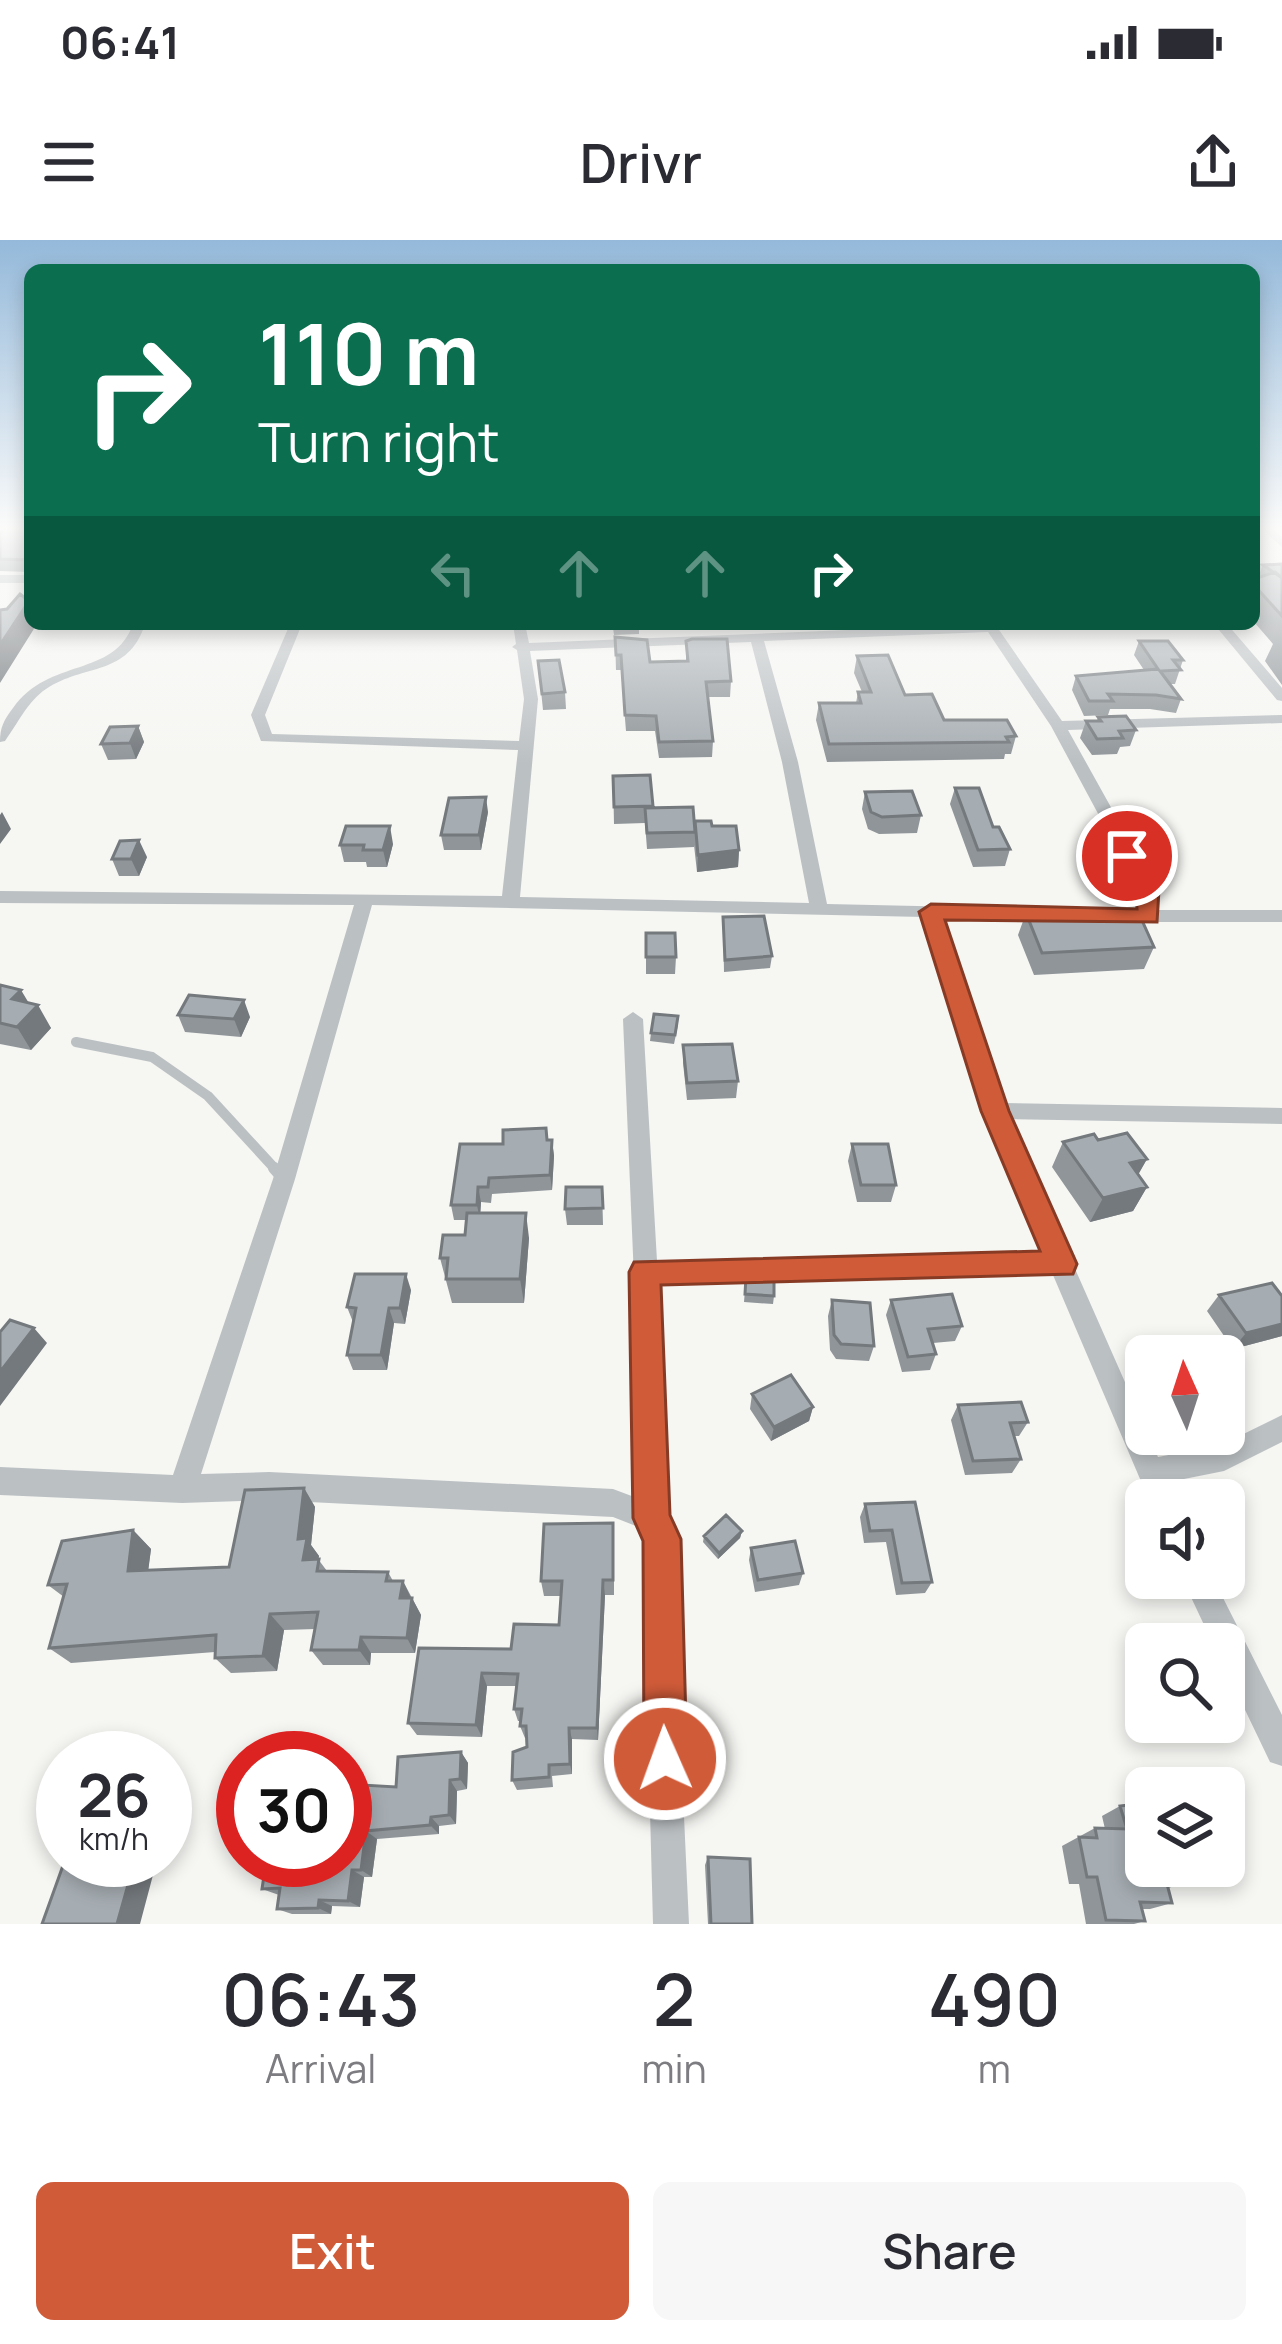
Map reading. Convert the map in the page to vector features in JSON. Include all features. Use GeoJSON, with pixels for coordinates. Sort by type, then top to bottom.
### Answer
{"type":"FeatureCollection","features":[{"type":"Feature","properties":{"kind":"street"},"geometry":{"type":"LineString","coordinates":[[0,738],[35,689],[115,659],[138,630]]}},
{"type":"Feature","properties":{"kind":"street"},"geometry":{"type":"LineString","coordinates":[[294,630],[258,716],[266,738],[523,746]]}},
{"type":"Feature","properties":{"kind":"street"},"geometry":{"type":"LineString","coordinates":[[510,905],[531,699],[519,630]]}},
{"type":"Feature","properties":{"kind":"street"},"geometry":{"type":"LineString","coordinates":[[519,647],[827,630]]}},
{"type":"Feature","properties":{"kind":"street"},"geometry":{"type":"LineString","coordinates":[[993,630],[1058,726],[1148,890],[1149,917]]}},
{"type":"Feature","properties":{"kind":"street"},"geometry":{"type":"LineString","coordinates":[[1225,630],[1282,697]]}},
{"type":"Feature","properties":{"kind":"street"},"geometry":{"type":"LineString","coordinates":[[757,637],[790,762],[819,908]]}},
{"type":"Feature","properties":{"kind":"street"},"geometry":{"type":"LineString","coordinates":[[1058,726],[1282,719]]}},
{"type":"Feature","properties":{"kind":"street"},"geometry":{"type":"LineString","coordinates":[[0,897],[365,898],[1062,915]]}},
{"type":"Feature","properties":{"kind":"street"},"geometry":{"type":"LineString","coordinates":[[182,1489],[284,1179],[365,898]]}},
{"type":"Feature","properties":{"kind":"street"},"geometry":{"type":"LineString","coordinates":[[931,912],[995,1111],[1153,1479]]}},
{"type":"Feature","properties":{"kind":"street"},"geometry":{"type":"LineString","coordinates":[[1084,916],[1278,918]]}},
{"type":"Feature","properties":{"kind":"street"},"geometry":{"type":"LineString","coordinates":[[633,1019],[651,1518],[662,1539],[660,1623],[671,1924]]}},
{"type":"Feature","properties":{"kind":"street"},"geometry":{"type":"LineString","coordinates":[[995,1111],[1282,1116]]}},
{"type":"Feature","properties":{"kind":"street"},"geometry":{"type":"LineString","coordinates":[[645,1272],[1062,1264]]}},
{"type":"Feature","properties":{"kind":"street"},"geometry":{"type":"LineString","coordinates":[[1150,1472],[1225,1458],[1282,1428]]}},
{"type":"Feature","properties":{"kind":"street"},"geometry":{"type":"LineString","coordinates":[[0,1481],[182,1489],[269,1486],[613,1503],[651,1518]]}},
{"type":"Feature","properties":{"kind":"street"},"geometry":{"type":"LineString","coordinates":[[1207,1599],[1282,1750]]}},
{"type":"Feature","properties":{"kind":"lane"},"geometry":{"type":"LineString","coordinates":[[76,1042],[152,1057],[208,1096],[284,1179]]}},
{"type":"Feature","properties":{"kind":"building"},"geometry":{"type":"Polygon","coordinates":[[[24,607],[0,645],[0,610],[24,607]]]}},
{"type":"Feature","properties":{"kind":"building"},"geometry":{"type":"Polygon","coordinates":[[[615,637],[647,640],[650,662],[688,661],[686,641],[692,639],[727,639],[731,681],[706,682],[713,741],[659,742],[656,716],[625,715],[621,655],[616,655],[615,637]]]}},
{"type":"Feature","properties":{"kind":"building"},"geometry":{"type":"Polygon","coordinates":[[[1139,641],[1168,641],[1183,660],[1173,660],[1181,670],[1160,671],[1181,699],[1108,694],[1113,701],[1089,701],[1076,676],[1158,669],[1139,641]]]}},
{"type":"Feature","properties":{"kind":"building"},"geometry":{"type":"Polygon","coordinates":[[[888,655],[905,695],[932,694],[944,720],[1007,720],[1016,736],[1006,737],[1009,742],[829,744],[819,703],[861,703],[858,692],[871,692],[857,656],[888,655]]]}},
{"type":"Feature","properties":{"kind":"building"},"geometry":{"type":"Polygon","coordinates":[[[559,660],[565,692],[542,694],[538,661],[559,660]]]}},
{"type":"Feature","properties":{"kind":"building"},"geometry":{"type":"Polygon","coordinates":[[[1126,716],[1136,730],[1119,731],[1123,738],[1097,739],[1086,721],[1101,721],[1098,717],[1126,716]]]}},
{"type":"Feature","properties":{"kind":"building"},"geometry":{"type":"Polygon","coordinates":[[[138,726],[130,743],[101,744],[110,727],[138,726]]]}},
{"type":"Feature","properties":{"kind":"building"},"geometry":{"type":"Polygon","coordinates":[[[650,775],[653,806],[614,807],[613,776],[650,775]]]}},
{"type":"Feature","properties":{"kind":"building"},"geometry":{"type":"Polygon","coordinates":[[[955,788],[979,788],[993,827],[999,827],[1010,849],[978,850],[955,788]]]}},
{"type":"Feature","properties":{"kind":"building"},"geometry":{"type":"Polygon","coordinates":[[[912,791],[921,815],[882,817],[871,812],[865,792],[912,791]]]}},
{"type":"Feature","properties":{"kind":"building"},"geometry":{"type":"Polygon","coordinates":[[[486,797],[479,835],[441,835],[449,798],[486,797]]]}},
{"type":"Feature","properties":{"kind":"building"},"geometry":{"type":"Polygon","coordinates":[[[693,807],[695,832],[647,833],[645,808],[693,807]]]}},
{"type":"Feature","properties":{"kind":"building"},"geometry":{"type":"Polygon","coordinates":[[[695,821],[736,826],[739,850],[698,855],[695,821]]]}},
{"type":"Feature","properties":{"kind":"building"},"geometry":{"type":"Polygon","coordinates":[[[346,826],[390,826],[383,850],[340,845],[346,826]]]}},
{"type":"Feature","properties":{"kind":"building"},"geometry":{"type":"Polygon","coordinates":[[[139,840],[131,859],[112,859],[120,841],[139,840]]]}},
{"type":"Feature","properties":{"kind":"building"},"geometry":{"type":"Polygon","coordinates":[[[1026,913],[1140,916],[1154,947],[1042,953],[1026,913]]]}},
{"type":"Feature","properties":{"kind":"building"},"geometry":{"type":"Polygon","coordinates":[[[764,916],[772,956],[725,960],[723,917],[764,916]]]}},
{"type":"Feature","properties":{"kind":"building"},"geometry":{"type":"Polygon","coordinates":[[[646,933],[675,933],[676,957],[646,957],[646,933]]]}},
{"type":"Feature","properties":{"kind":"building"},"geometry":{"type":"Polygon","coordinates":[[[0,985],[21,990],[12,999],[38,1005],[17,1027],[0,1023],[0,985]]]}},
{"type":"Feature","properties":{"kind":"building"},"geometry":{"type":"Polygon","coordinates":[[[189,995],[244,1000],[234,1019],[178,1015],[189,995]]]}},
{"type":"Feature","properties":{"kind":"building"},"geometry":{"type":"Polygon","coordinates":[[[654,1014],[678,1016],[675,1035],[651,1033],[654,1014]]]}},
{"type":"Feature","properties":{"kind":"building"},"geometry":{"type":"Polygon","coordinates":[[[732,1044],[738,1081],[687,1083],[683,1045],[732,1044]]]}},
{"type":"Feature","properties":{"kind":"building"},"geometry":{"type":"Polygon","coordinates":[[[546,1128],[547,1140],[552,1140],[550,1175],[489,1178],[488,1187],[478,1187],[477,1205],[451,1205],[460,1144],[503,1144],[503,1130],[546,1128]]]}},
{"type":"Feature","properties":{"kind":"building"},"geometry":{"type":"Polygon","coordinates":[[[1127,1133],[1147,1159],[1130,1163],[1147,1187],[1103,1198],[1063,1142],[1094,1134],[1098,1140],[1127,1133]]]}},
{"type":"Feature","properties":{"kind":"building"},"geometry":{"type":"Polygon","coordinates":[[[852,1144],[888,1144],[896,1185],[861,1185],[852,1144]]]}},
{"type":"Feature","properties":{"kind":"building"},"geometry":{"type":"Polygon","coordinates":[[[566,1187],[602,1187],[603,1208],[565,1209],[566,1187]]]}},
{"type":"Feature","properties":{"kind":"building"},"geometry":{"type":"Polygon","coordinates":[[[467,1213],[526,1213],[520,1279],[446,1279],[448,1258],[440,1258],[443,1235],[465,1235],[467,1213]]]}},
{"type":"Feature","properties":{"kind":"building"},"geometry":{"type":"Polygon","coordinates":[[[355,1274],[406,1274],[400,1308],[389,1308],[381,1355],[347,1355],[356,1308],[347,1307],[355,1274]]]}},
{"type":"Feature","properties":{"kind":"building"},"geometry":{"type":"Polygon","coordinates":[[[746,1277],[774,1277],[774,1296],[745,1294],[746,1277]]]}},
{"type":"Feature","properties":{"kind":"building"},"geometry":{"type":"Polygon","coordinates":[[[1272,1283],[1282,1296],[1282,1324],[1246,1333],[1219,1295],[1272,1283]]]}},
{"type":"Feature","properties":{"kind":"building"},"geometry":{"type":"Polygon","coordinates":[[[952,1294],[962,1326],[928,1329],[936,1354],[908,1357],[891,1300],[952,1294]]]}},
{"type":"Feature","properties":{"kind":"building"},"geometry":{"type":"Polygon","coordinates":[[[832,1300],[870,1303],[874,1346],[841,1344],[834,1335],[832,1300]]]}},
{"type":"Feature","properties":{"kind":"building"},"geometry":{"type":"Polygon","coordinates":[[[10,1320],[34,1328],[0,1372],[0,1332],[10,1320]]]}},
{"type":"Feature","properties":{"kind":"building"},"geometry":{"type":"Polygon","coordinates":[[[791,1375],[813,1407],[774,1427],[752,1394],[791,1375]]]}},
{"type":"Feature","properties":{"kind":"building"},"geometry":{"type":"Polygon","coordinates":[[[1021,1402],[1028,1422],[1010,1423],[1021,1459],[973,1461],[958,1405],[1021,1402]]]}},
{"type":"Feature","properties":{"kind":"building"},"geometry":{"type":"Polygon","coordinates":[[[304,1488],[298,1539],[307,1538],[303,1560],[319,1559],[317,1571],[388,1572],[386,1581],[403,1581],[400,1598],[412,1598],[407,1638],[361,1637],[359,1650],[311,1650],[318,1612],[270,1614],[263,1656],[215,1658],[216,1635],[49,1648],[67,1584],[48,1585],[62,1541],[133,1530],[128,1571],[229,1567],[245,1490],[304,1488]]]}},
{"type":"Feature","properties":{"kind":"building"},"geometry":{"type":"Polygon","coordinates":[[[915,1502],[932,1582],[902,1583],[892,1530],[870,1531],[865,1504],[915,1502]]]}},
{"type":"Feature","properties":{"kind":"building"},"geometry":{"type":"Polygon","coordinates":[[[726,1515],[742,1531],[719,1553],[704,1536],[726,1515]]]}},
{"type":"Feature","properties":{"kind":"building"},"geometry":{"type":"Polygon","coordinates":[[[613,1523],[613,1580],[603,1580],[597,1728],[569,1728],[570,1764],[549,1765],[549,1777],[512,1780],[513,1752],[527,1747],[526,1726],[520,1726],[522,1709],[514,1709],[518,1674],[482,1673],[476,1725],[408,1723],[419,1648],[511,1649],[514,1624],[559,1625],[562,1581],[541,1581],[544,1524],[613,1523]]]}},
{"type":"Feature","properties":{"kind":"building"},"geometry":{"type":"Polygon","coordinates":[[[795,1541],[803,1573],[758,1580],[751,1548],[795,1541]]]}},
{"type":"Feature","properties":{"kind":"building"},"geometry":{"type":"Polygon","coordinates":[[[461,1752],[460,1779],[450,1780],[449,1815],[431,1817],[430,1825],[372,1830],[372,1786],[396,1787],[398,1757],[461,1752]]]}},
{"type":"Feature","properties":{"kind":"building"},"geometry":{"type":"Polygon","coordinates":[[[1095,1828],[1125,1829],[1125,1887],[1168,1887],[1172,1903],[1140,1902],[1145,1921],[1106,1920],[1097,1877],[1087,1877],[1079,1837],[1097,1838],[1095,1828]]]}},
{"type":"Feature","properties":{"kind":"building"},"geometry":{"type":"Polygon","coordinates":[[[708,1857],[750,1859],[752,1924],[711,1924],[708,1857]]]}},
{"type":"Feature","properties":{"kind":"building"},"geometry":{"type":"Polygon","coordinates":[[[55,1887],[127,1887],[117,1924],[42,1924],[55,1887]]]}},
{"type":"Feature","properties":{"kind":"building"},"geometry":{"type":"Polygon","coordinates":[[[262,1887],[350,1887],[348,1901],[319,1900],[318,1908],[277,1909],[280,1888],[262,1887]]]}},
{"type":"Feature","properties":{"kind":"route"},"geometry":{"type":"LineString","coordinates":[[665,1759],[662,1539],[651,1518],[652,1396],[645,1272],[692,1275],[1062,1264],[995,1111],[931,912],[1149,917],[1148,890],[1127,856]]}}]}
